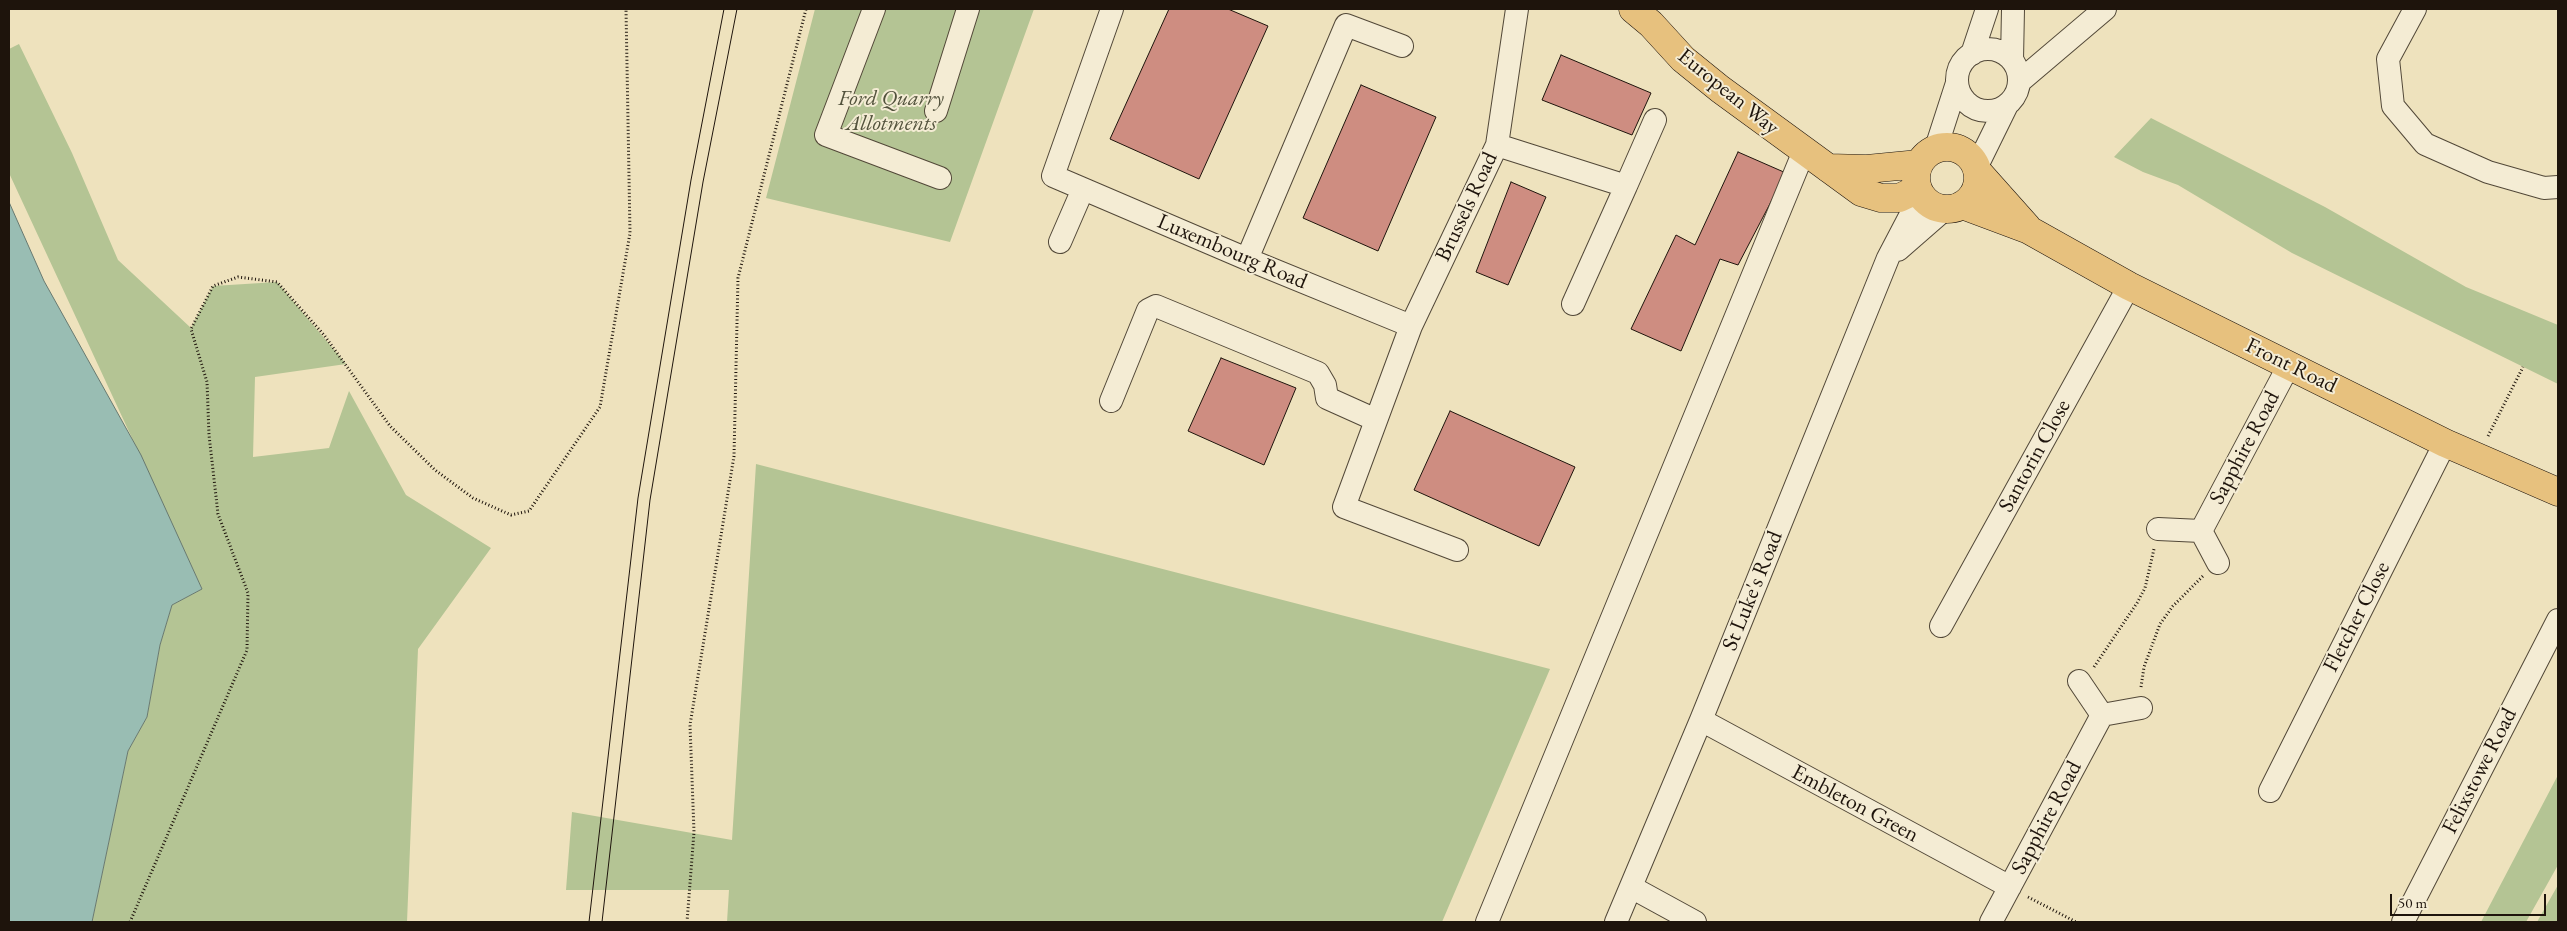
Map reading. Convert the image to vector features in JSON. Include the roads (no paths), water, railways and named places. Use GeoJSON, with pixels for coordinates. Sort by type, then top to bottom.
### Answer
{"type":"FeatureCollection","features":[{"type":"Feature","properties":{"kind":"main road","name":"European Way"},"geometry":{"type":"LineString","coordinates":[[1633,9],[1651,24],[1683,59],[1720,89],[1861,192],[1881,198],[1899,198],[1924,174]]}},
{"type":"Feature","properties":{"kind":"main road"},"geometry":{"type":"LineString","coordinates":[[1958,148],[1968,154],[1978,169],[2029,230],[1954,207],[1929,203],[1924,174],[1958,148]]}},
{"type":"Feature","properties":{"kind":"main road"},"geometry":{"type":"LineString","coordinates":[[1954,207],[1972,198],[1977,189],[1978,169]]}},
{"type":"Feature","properties":{"kind":"main road","name":"Front Road"},"geometry":{"type":"LineString","coordinates":[[2029,230],[2129,286],[2445,443],[2558,492]]}},
{"type":"Feature","properties":{"kind":"street"},"geometry":{"type":"LineString","coordinates":[[874,9],[826,136],[940,178]]}},
{"type":"Feature","properties":{"kind":"street"},"geometry":{"type":"LineString","coordinates":[[936,111],[968,9]]}},
{"type":"Feature","properties":{"kind":"street","name":"Luxembourg Road"},"geometry":{"type":"LineString","coordinates":[[1112,9],[1053,176],[1247,259],[1412,326]]}},
{"type":"Feature","properties":{"kind":"street","name":"Brussels Road"},"geometry":{"type":"LineString","coordinates":[[1457,550],[1344,507],[1412,326],[1496,145],[1517,9]]}},
{"type":"Feature","properties":{"kind":"street"},"geometry":{"type":"LineString","coordinates":[[1972,54],[1987,9]]}},
{"type":"Feature","properties":{"kind":"street"},"geometry":{"type":"LineString","coordinates":[[1978,169],[2007,105],[2017,92],[2019,82],[2017,69],[2012,60],[2013,9]]}},
{"type":"Feature","properties":{"kind":"street"},"geometry":{"type":"LineString","coordinates":[[2019,82],[2105,9]]}},
{"type":"Feature","properties":{"kind":"street"},"geometry":{"type":"LineString","coordinates":[[2415,9],[2388,59],[2393,106],[2425,144],[2488,172],[2544,188],[2558,187]]}},
{"type":"Feature","properties":{"kind":"street"},"geometry":{"type":"LineString","coordinates":[[1247,259],[1346,25],[1402,46]]}},
{"type":"Feature","properties":{"kind":"street"},"geometry":{"type":"LineString","coordinates":[[2007,105],[1990,111],[1974,108],[1961,95],[1957,83],[1958,73],[1964,61],[1972,54],[1984,50],[1994,50],[2012,60]]}},
{"type":"Feature","properties":{"kind":"street","name":"St Luke's Road"},"geometry":{"type":"LineString","coordinates":[[1616,922],[1701,720],[1888,258],[1924,174],[1957,83]]}},
{"type":"Feature","properties":{"kind":"street"},"geometry":{"type":"LineString","coordinates":[[1573,304],[1655,120]]}},
{"type":"Feature","properties":{"kind":"street"},"geometry":{"type":"LineString","coordinates":[[1496,145],[1626,186]]}},
{"type":"Feature","properties":{"kind":"street"},"geometry":{"type":"LineString","coordinates":[[1487,922],[1804,151]]}},
{"type":"Feature","properties":{"kind":"street"},"geometry":{"type":"LineString","coordinates":[[1060,242],[1083,189]]}},
{"type":"Feature","properties":{"kind":"street","name":"St Luke's Road"},"geometry":{"type":"LineString","coordinates":[[1888,258],[1954,207]]}},
{"type":"Feature","properties":{"kind":"street","name":"Santorin Close"},"geometry":{"type":"LineString","coordinates":[[1941,626],[2129,286]]}},
{"type":"Feature","properties":{"kind":"street"},"geometry":{"type":"LineString","coordinates":[[1111,400],[1148,310],[1156,306],[1318,373],[1325,385],[1327,398],[1376,420]]}},
{"type":"Feature","properties":{"kind":"street","name":"Sapphire Road"},"geometry":{"type":"LineString","coordinates":[[2201,531],[2290,365]]}},
{"type":"Feature","properties":{"kind":"street","name":"Fletcher Close"},"geometry":{"type":"LineString","coordinates":[[2270,791],[2445,443]]}},
{"type":"Feature","properties":{"kind":"street","name":"Sapphire Road"},"geometry":{"type":"LineString","coordinates":[[2158,529],[2201,531]]}},
{"type":"Feature","properties":{"kind":"street","name":"Sapphire Road"},"geometry":{"type":"LineString","coordinates":[[2201,531],[2218,563]]}},
{"type":"Feature","properties":{"kind":"street","name":"Felixstowe Road"},"geometry":{"type":"LineString","coordinates":[[2403,922],[2558,620]]}},
{"type":"Feature","properties":{"kind":"street"},"geometry":{"type":"LineString","coordinates":[[2079,681],[2102,715],[2141,708]]}},
{"type":"Feature","properties":{"kind":"street","name":"Sapphire Road"},"geometry":{"type":"LineString","coordinates":[[1991,922],[2102,715]]}},
{"type":"Feature","properties":{"kind":"street","name":"Embleton Green"},"geometry":{"type":"LineString","coordinates":[[1701,720],[2010,888]]}},
{"type":"Feature","properties":{"kind":"street"},"geometry":{"type":"LineString","coordinates":[[1631,887],[1695,922]]}},
{"type":"Feature","properties":{"kind":"water"},"geometry":{"type":"Polygon","coordinates":[[[9,202],[44,281],[141,455],[202,589],[172,605],[160,645],[147,717],[128,751],[92,922],[9,922],[9,202]]]}},
{"type":"Feature","properties":{"kind":"tram line"},"geometry":{"type":"LineString","coordinates":[[589,922],[638,498],[691,180],[724,9]]}},
{"type":"Feature","properties":{"kind":"tram line"},"geometry":{"type":"LineString","coordinates":[[602,922],[650,500],[703,182],[737,9]]}},
{"type":"Feature","properties":{"kind":"park label","name":"Ford Quarry Allotments"},"geometry":{"type":"Point","coordinates":[891,112]}}]}
